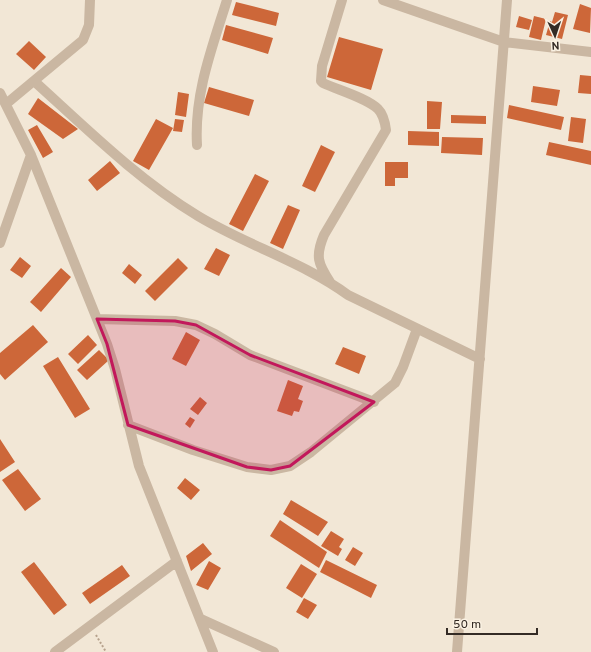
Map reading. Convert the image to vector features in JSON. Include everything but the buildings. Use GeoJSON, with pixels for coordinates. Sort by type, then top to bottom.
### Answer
{"type":"FeatureCollection","features":[{"type":"Feature","properties":{"kind":"street"},"geometry":{"type":"LineString","coordinates":[[6,104],[83,40],[89,25],[90,0]]}},
{"type":"Feature","properties":{"kind":"street"},"geometry":{"type":"LineString","coordinates":[[197,145],[196,123],[199,98],[227,0]]}},
{"type":"Feature","properties":{"kind":"street"},"geometry":{"type":"LineString","coordinates":[[331,282],[321,268],[318,257],[319,246],[386,130],[382,116],[378,109],[371,104],[323,84],[321,81],[322,66],[342,0]]}},
{"type":"Feature","properties":{"kind":"street"},"geometry":{"type":"LineString","coordinates":[[383,0],[504,42],[591,52]]}},
{"type":"Feature","properties":{"kind":"street"},"geometry":{"type":"LineString","coordinates":[[457,652],[507,0]]}},
{"type":"Feature","properties":{"kind":"street"},"geometry":{"type":"LineString","coordinates":[[34,81],[131,168],[197,215],[229,234],[331,282],[348,295],[480,359]]}},
{"type":"Feature","properties":{"kind":"street"},"geometry":{"type":"LineString","coordinates":[[0,93],[31,155],[97,319],[115,369],[139,466],[213,652]]}},
{"type":"Feature","properties":{"kind":"street"},"geometry":{"type":"LineString","coordinates":[[0,243],[31,155]]}},
{"type":"Feature","properties":{"kind":"street"},"geometry":{"type":"LineString","coordinates":[[97,319],[175,321],[196,325],[215,334],[250,355],[374,402]]}},
{"type":"Feature","properties":{"kind":"street"},"geometry":{"type":"LineString","coordinates":[[128,425],[193,450],[247,467],[271,470],[290,466],[311,452],[374,402],[395,383],[403,367],[417,329]]}},
{"type":"Feature","properties":{"kind":"street"},"geometry":{"type":"LineString","coordinates":[[55,652],[177,561]]}},
{"type":"Feature","properties":{"kind":"street"},"geometry":{"type":"LineString","coordinates":[[201,619],[274,652]]}},
{"type":"Feature","properties":{"kind":"path"},"geometry":{"type":"LineString","coordinates":[[90,626],[106,652]]}},
{"type":"Feature","properties":{"kind":"highlighted area"},"geometry":{"type":"Polygon","coordinates":[[[97,319],[175,321],[196,325],[250,355],[374,402],[290,466],[271,470],[247,467],[128,425],[107,344],[97,319]]]}}]}
